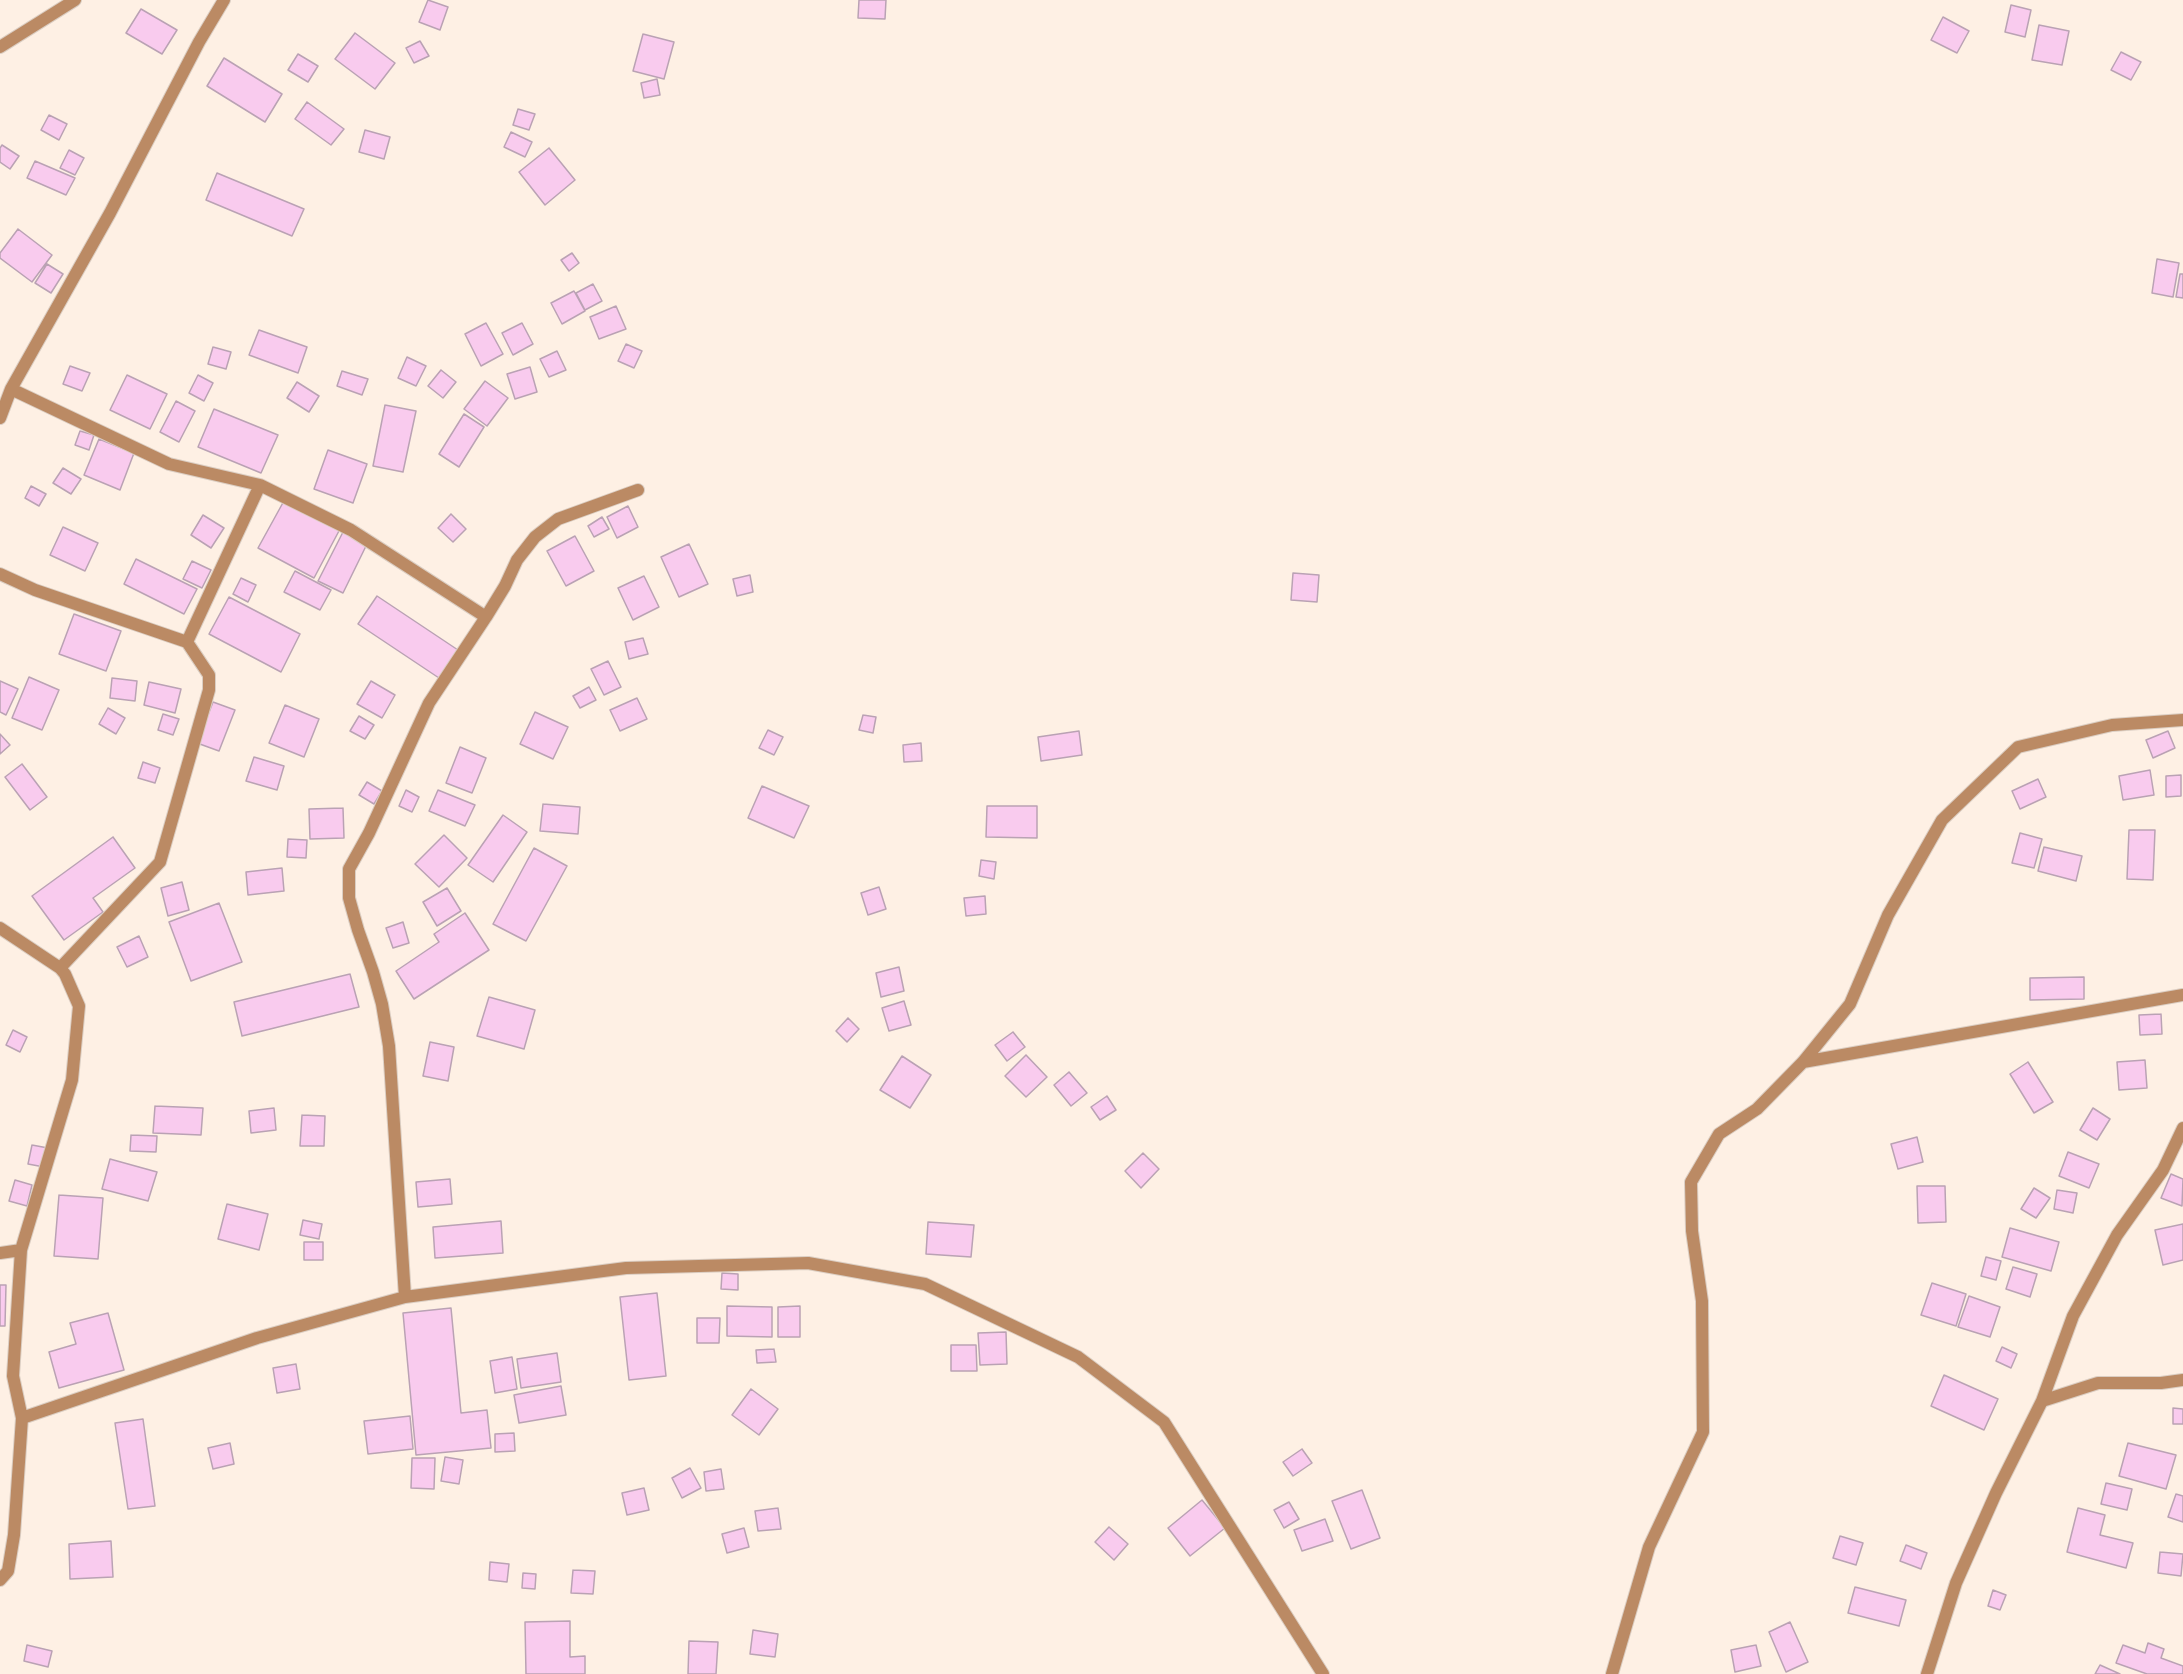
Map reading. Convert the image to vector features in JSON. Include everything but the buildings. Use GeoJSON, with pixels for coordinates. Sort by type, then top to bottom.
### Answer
{"type":"FeatureCollection","features":[{"type":"Feature","properties":{"kind":"street"},"geometry":{"type":"LineString","coordinates":[[0,47],[56,5],[75,0]]}},
{"type":"Feature","properties":{"kind":"street"},"geometry":{"type":"LineString","coordinates":[[0,418],[10,389],[110,213],[199,42],[224,0]]}},
{"type":"Feature","properties":{"kind":"street"},"geometry":{"type":"LineString","coordinates":[[10,389],[169,464],[260,485],[351,530],[486,617]]}},
{"type":"Feature","properties":{"kind":"street"},"geometry":{"type":"LineString","coordinates":[[187,642],[260,485]]}},
{"type":"Feature","properties":{"kind":"street"},"geometry":{"type":"LineString","coordinates":[[405,1297],[388,1046],[382,1004],[374,972],[349,898],[349,869],[369,833],[429,703],[486,617],[505,586],[517,560],[535,537],[558,519],[638,490]]}},
{"type":"Feature","properties":{"kind":"street"},"geometry":{"type":"LineString","coordinates":[[0,574],[35,590],[187,642],[209,675],[209,690],[160,862],[60,968]]}},
{"type":"Feature","properties":{"kind":"street"},"geometry":{"type":"LineString","coordinates":[[1612,1674],[1649,1547],[1702,1432],[1702,1301],[1692,1231],[1691,1182],[1719,1134],[1756,1109],[1803,1062],[1850,1004],[1888,915],[1942,820],[2018,747],[2112,725],[2183,720]]}},
{"type":"Feature","properties":{"kind":"street"},"geometry":{"type":"LineString","coordinates":[[0,928],[60,968],[79,1006],[72,1080],[21,1250],[13,1376],[22,1418],[14,1534],[8,1570],[0,1580]]}},
{"type":"Feature","properties":{"kind":"street"},"geometry":{"type":"LineString","coordinates":[[1803,1062],[2183,995]]}},
{"type":"Feature","properties":{"kind":"street"},"geometry":{"type":"LineString","coordinates":[[1927,1674],[1956,1583],[1996,1493],[2042,1401],[2073,1316],[2117,1235],[2163,1170],[2183,1128]]}},
{"type":"Feature","properties":{"kind":"street"},"geometry":{"type":"LineString","coordinates":[[0,1253],[21,1250]]}},
{"type":"Feature","properties":{"kind":"street"},"geometry":{"type":"LineString","coordinates":[[22,1418],[257,1338],[405,1297],[626,1268],[808,1263],[926,1284],[1078,1357],[1164,1422],[1323,1674]]}},
{"type":"Feature","properties":{"kind":"street"},"geometry":{"type":"LineString","coordinates":[[2042,1401],[2098,1383],[2161,1383],[2183,1380]]}}]}
